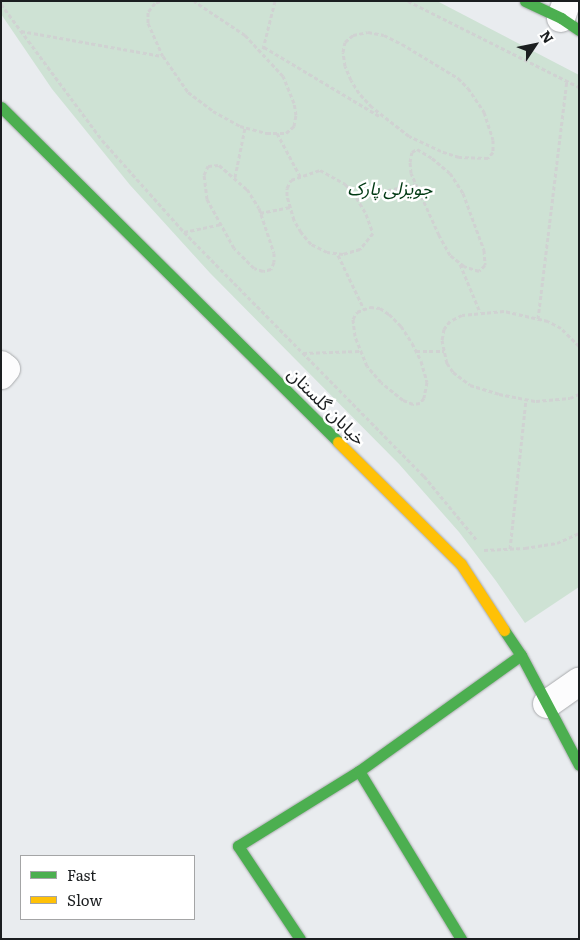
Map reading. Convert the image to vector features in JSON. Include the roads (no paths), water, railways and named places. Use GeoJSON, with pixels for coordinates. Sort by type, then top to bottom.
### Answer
{"type":"FeatureCollection","features":[{"type":"Feature","properties":{"kind":"street"},"geometry":{"type":"LineString","coordinates":[[525,1],[569,16]]}},
{"type":"Feature","properties":{"kind":"street","name":"خیابان گلستان"},"geometry":{"type":"LineString","coordinates":[[2,107],[462,564],[521,655],[579,766]]}},
{"type":"Feature","properties":{"kind":"street"},"geometry":{"type":"LineString","coordinates":[[300,939],[238,846],[359,771],[521,655]]}},
{"type":"Feature","properties":{"kind":"street"},"geometry":{"type":"LineString","coordinates":[[547,704],[579,682]]}},
{"type":"Feature","properties":{"kind":"street"},"geometry":{"type":"LineString","coordinates":[[359,771],[461,939]]}},
{"type":"Feature","properties":{"kind":"park label","name":"جویزلی پارک"},"geometry":{"type":"Point","coordinates":[390,188]}}]}
